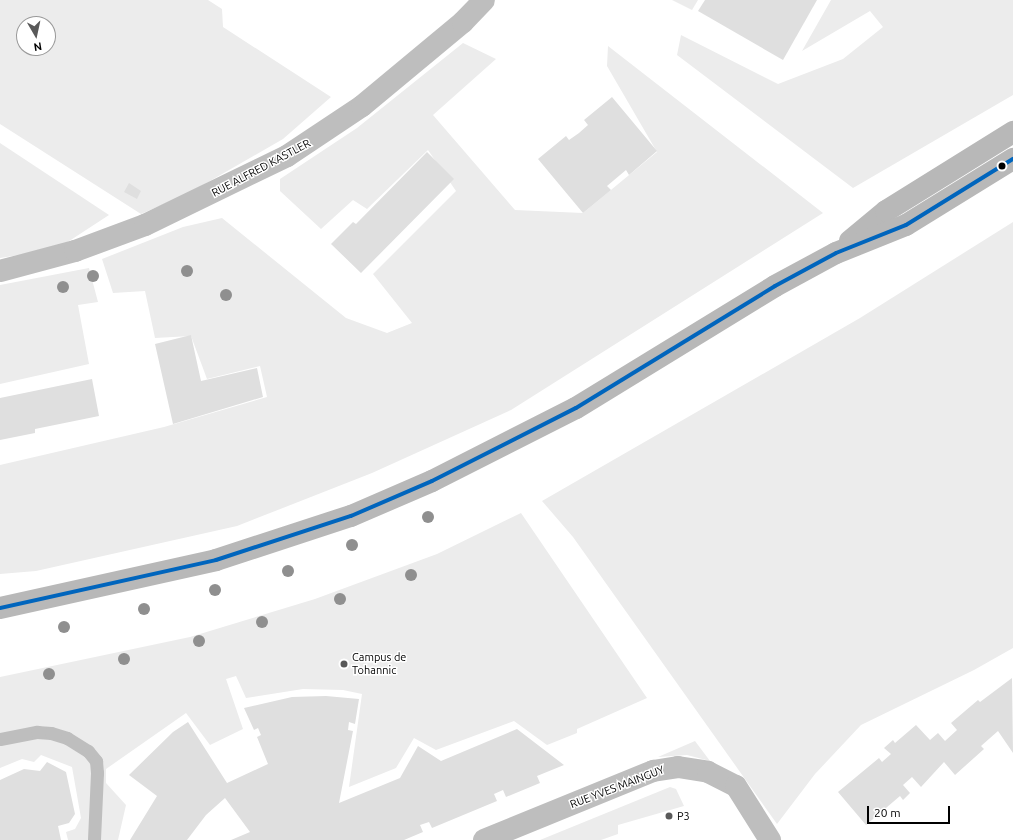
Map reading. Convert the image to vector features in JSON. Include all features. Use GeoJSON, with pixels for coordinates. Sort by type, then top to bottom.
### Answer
{"type":"FeatureCollection","features":[{"type":"Feature","properties":{"kind":"main road"},"geometry":{"type":"LineString","coordinates":[[836,253],[886,211],[1013,132]]}},
{"type":"Feature","properties":{"kind":"main road"},"geometry":{"type":"LineString","coordinates":[[0,608],[216,560],[351,516],[424,485],[479,460],[576,408],[682,341],[836,253],[906,225],[1013,159]]}},
{"type":"Feature","properties":{"kind":"street","name":"RUE ALFRED KASTLER"},"geometry":{"type":"LineString","coordinates":[[0,271],[75,251],[145,225],[287,156],[362,106],[463,22],[484,0]]}},
{"type":"Feature","properties":{"kind":"street","name":"RUE YVES MAINGUY"},"geometry":{"type":"LineString","coordinates":[[484,840],[506,835],[653,771],[678,767],[708,772],[736,786],[770,840]]}},
{"type":"Feature","properties":{"kind":"lane"},"geometry":{"type":"LineString","coordinates":[[0,739],[37,732],[52,733],[88,751],[96,761],[97,773],[94,840]]}},
{"type":"Feature","properties":{"kind":"shaded area"},"geometry":{"type":"Polygon","coordinates":[[[0,0],[208,0],[222,9],[223,27],[331,97],[283,139],[189,193],[141,214],[0,124],[0,0]]]}},
{"type":"Feature","properties":{"kind":"shaded area"},"geometry":{"type":"Polygon","coordinates":[[[672,0],[698,0],[692,10],[672,0]]]}},
{"type":"Feature","properties":{"kind":"shaded area"},"geometry":{"type":"Polygon","coordinates":[[[831,0],[1013,0],[1013,95],[853,188],[677,55],[681,35],[778,84],[843,59],[883,27],[870,11],[802,51],[831,0]]]}},
{"type":"Feature","properties":{"kind":"shaded area"},"geometry":{"type":"Polygon","coordinates":[[[463,43],[496,59],[433,115],[515,210],[583,213],[657,152],[607,66],[608,46],[823,213],[511,410],[372,473],[237,526],[36,571],[0,574],[0,465],[164,427],[267,397],[260,366],[207,379],[191,336],[155,338],[145,291],[113,293],[102,259],[183,227],[222,218],[346,318],[387,333],[412,323],[373,274],[456,191],[428,150],[367,209],[353,200],[321,229],[280,191],[280,179],[357,128],[463,43]]]}},
{"type":"Feature","properties":{"kind":"shaded area"},"geometry":{"type":"Polygon","coordinates":[[[0,143],[109,215],[57,249],[0,258],[0,143]]]}},
{"type":"Feature","properties":{"kind":"shaded area"},"geometry":{"type":"Polygon","coordinates":[[[1013,222],[1013,648],[974,670],[861,725],[815,774],[777,824],[573,537],[542,501],[860,318],[1013,222]]]}},
{"type":"Feature","properties":{"kind":"shaded area"},"geometry":{"type":"Polygon","coordinates":[[[89,268],[98,302],[78,305],[89,364],[0,384],[0,285],[89,268]]]}},
{"type":"Feature","properties":{"kind":"shaded area"},"geometry":{"type":"Polygon","coordinates":[[[521,513],[647,698],[577,729],[577,733],[547,745],[514,721],[436,750],[414,738],[396,768],[349,787],[362,694],[343,690],[303,689],[246,698],[236,676],[226,679],[243,729],[210,745],[186,713],[106,769],[106,783],[126,805],[118,840],[68,840],[66,832],[75,829],[81,818],[72,767],[41,755],[34,762],[22,759],[0,768],[0,677],[190,637],[315,599],[437,554],[521,513]]]}},
{"type":"Feature","properties":{"kind":"shaded area"},"geometry":{"type":"Polygon","coordinates":[[[695,741],[710,761],[687,755],[658,757],[695,741]]]}},
{"type":"Feature","properties":{"kind":"shaded area"},"geometry":{"type":"Polygon","coordinates":[[[670,787],[676,789],[684,806],[618,825],[618,834],[601,840],[540,840],[670,787]]]}},
{"type":"Feature","properties":{"kind":"building"},"geometry":{"type":"Polygon","coordinates":[[[705,0],[817,0],[783,60],[698,11],[705,0]]]}},
{"type":"Feature","properties":{"kind":"building"},"geometry":{"type":"Polygon","coordinates":[[[612,97],[657,151],[629,175],[626,170],[607,186],[611,190],[583,213],[538,159],[566,136],[569,140],[579,133],[588,125],[584,120],[612,97]]]}},
{"type":"Feature","properties":{"kind":"building"},"geometry":{"type":"Polygon","coordinates":[[[427,152],[454,179],[361,273],[331,244],[353,222],[356,224],[427,152]]]}},
{"type":"Feature","properties":{"kind":"building"},"geometry":{"type":"Polygon","coordinates":[[[129,183],[141,191],[137,199],[124,192],[129,183]]]}},
{"type":"Feature","properties":{"kind":"building"},"geometry":{"type":"Polygon","coordinates":[[[191,335],[201,381],[257,368],[263,397],[173,424],[155,344],[191,335]]]}},
{"type":"Feature","properties":{"kind":"building"},"geometry":{"type":"Polygon","coordinates":[[[92,379],[99,416],[35,429],[35,433],[0,440],[0,398],[92,379]]]}},
{"type":"Feature","properties":{"kind":"building"},"geometry":{"type":"Polygon","coordinates":[[[1012,678],[1013,753],[998,731],[981,746],[984,749],[955,775],[944,762],[921,787],[912,777],[903,785],[910,793],[903,800],[900,796],[866,825],[838,792],[879,758],[882,762],[891,754],[884,748],[893,740],[895,743],[916,725],[930,740],[938,733],[945,741],[957,730],[951,723],[978,700],[980,702],[1012,678]]]}},
{"type":"Feature","properties":{"kind":"building"},"geometry":{"type":"Polygon","coordinates":[[[326,696],[359,699],[355,724],[349,722],[348,730],[353,731],[339,803],[400,778],[418,746],[441,761],[517,729],[564,765],[537,776],[540,783],[506,797],[503,790],[494,794],[497,801],[432,828],[429,822],[420,825],[423,832],[404,840],[231,840],[250,832],[225,798],[206,815],[187,840],[130,840],[157,796],[129,775],[173,732],[188,722],[227,783],[268,764],[257,737],[261,735],[258,728],[254,730],[244,708],[292,697],[326,696]]]}},
{"type":"Feature","properties":{"kind":"building"},"geometry":{"type":"Polygon","coordinates":[[[47,762],[66,772],[75,814],[69,823],[58,826],[61,840],[0,840],[0,780],[24,769],[40,771],[47,762]]]}},
{"type":"Feature","properties":{"kind":"transit line"},"geometry":{"type":"LineString","coordinates":[[0,608],[216,560],[351,516],[432,481],[576,408],[775,286],[836,253],[906,225],[1013,159]]}},
{"type":"Feature","properties":{"kind":"place","name":"Campus de Tohannic"},"geometry":{"type":"Point","coordinates":[344,664]}},
{"type":"Feature","properties":{"kind":"place","name":"P3"},"geometry":{"type":"Point","coordinates":[669,816]}}]}
